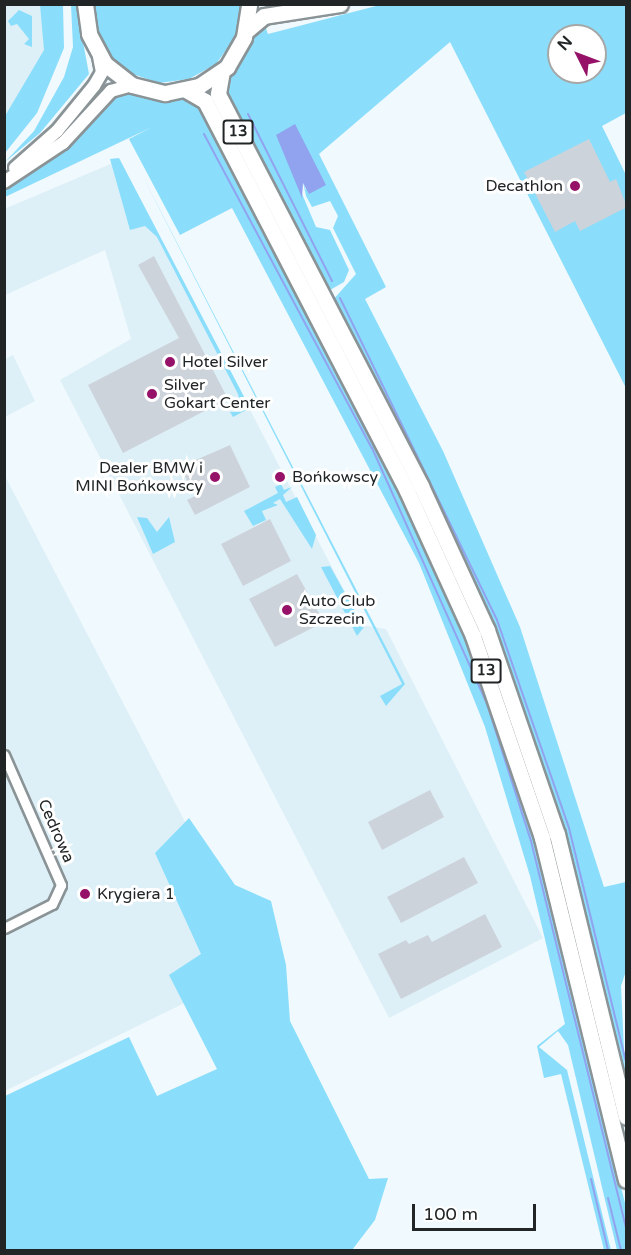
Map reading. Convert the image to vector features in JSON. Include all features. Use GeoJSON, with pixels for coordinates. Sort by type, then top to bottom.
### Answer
{"type":"FeatureCollection","features":[{"type":"Feature","properties":{"kind":"main road"},"geometry":{"type":"LineString","coordinates":[[85,4],[87,28],[99,57],[132,85],[158,92],[186,90],[222,71]]}},
{"type":"Feature","properties":{"kind":"main road","name":"13"},"geometry":{"type":"LineString","coordinates":[[249,4],[246,31],[222,71],[218,94],[421,486],[487,630],[556,834],[627,1117]]}},
{"type":"Feature","properties":{"kind":"main road"},"geometry":{"type":"LineString","coordinates":[[246,31],[264,16],[340,4]]}},
{"type":"Feature","properties":{"kind":"main road","name":"13"},"geometry":{"type":"LineString","coordinates":[[186,90],[205,101],[407,491],[473,636],[542,838],[627,1180]]}},
{"type":"Feature","properties":{"kind":"street"},"geometry":{"type":"LineString","coordinates":[[4,175],[46,143],[94,86],[102,72],[99,57]]}},
{"type":"Feature","properties":{"kind":"street"},"geometry":{"type":"LineString","coordinates":[[4,182],[63,143],[111,91],[132,85]]}},
{"type":"Feature","properties":{"kind":"street","name":"Cedrowa"},"geometry":{"type":"LineString","coordinates":[[4,755],[61,885],[47,908],[4,928]]}},
{"type":"Feature","properties":{"kind":"shaded area"},"geometry":{"type":"Polygon","coordinates":[[[5,5],[54,5],[43,61],[5,126],[5,5]]]}},
{"type":"Feature","properties":{"kind":"shaded area"},"geometry":{"type":"Polygon","coordinates":[[[40,5],[63,5],[64,48],[37,113],[5,153],[5,116],[44,50],[40,5]]]}},
{"type":"Feature","properties":{"kind":"shaded area"},"geometry":{"type":"Polygon","coordinates":[[[71,5],[76,5],[89,74],[40,133],[5,162],[34,131],[64,77],[73,47],[71,5]]]}},
{"type":"Feature","properties":{"kind":"shaded area"},"geometry":{"type":"Polygon","coordinates":[[[93,5],[240,5],[240,16],[234,39],[216,64],[189,79],[159,83],[130,73],[111,58],[96,31],[93,5]]]}},
{"type":"Feature","properties":{"kind":"shaded area"},"geometry":{"type":"Polygon","coordinates":[[[380,5],[626,5],[626,113],[602,126],[626,175],[626,388],[450,42],[319,154],[386,287],[365,299],[443,451],[520,627],[604,887],[626,882],[626,971],[621,986],[626,1091],[550,792],[514,684],[332,301],[356,274],[333,228],[338,216],[330,201],[312,207],[306,196],[303,182],[306,190],[314,166],[309,158],[289,163],[316,227],[330,230],[349,270],[344,282],[330,290],[226,95],[228,78],[264,23],[268,34],[380,5]]]}},
{"type":"Feature","properties":{"kind":"shaded area"},"geometry":{"type":"Polygon","coordinates":[[[19,10],[32,16],[32,47],[24,44],[29,39],[17,24],[11,26],[8,21],[19,10]]]}},
{"type":"Feature","properties":{"kind":"shaded area"},"geometry":{"type":"Polygon","coordinates":[[[129,93],[187,99],[202,109],[402,494],[460,619],[525,800],[626,1207],[626,1250],[617,1250],[568,1045],[558,1031],[539,1047],[567,1070],[611,1250],[604,1250],[561,1074],[544,1078],[537,1046],[565,1024],[530,876],[485,727],[419,563],[232,208],[180,235],[129,139],[152,127],[5,197],[5,187],[66,148],[112,97],[129,93]]]}},
{"type":"Feature","properties":{"kind":"shaded area"},"geometry":{"type":"Polygon","coordinates":[[[295,124],[326,185],[309,194],[303,183],[302,198],[276,135],[295,124]]]}},
{"type":"Feature","properties":{"kind":"shaded area"},"geometry":{"type":"Polygon","coordinates":[[[119,158],[250,408],[233,417],[230,412],[242,412],[238,394],[157,237],[145,226],[130,230],[110,159],[119,158]]]}},
{"type":"Feature","properties":{"kind":"shaded area"},"geometry":{"type":"Polygon","coordinates":[[[120,160],[362,625],[386,629],[543,938],[389,1018],[60,380],[131,339],[105,250],[5,295],[4,209],[120,160]]]}},
{"type":"Feature","properties":{"kind":"shaded area"},"geometry":{"type":"Polygon","coordinates":[[[140,171],[405,684],[386,706],[380,696],[402,684],[140,171]]]}},
{"type":"Feature","properties":{"kind":"shaded area"},"geometry":{"type":"Polygon","coordinates":[[[13,355],[35,401],[5,417],[5,359],[13,355]]]}},
{"type":"Feature","properties":{"kind":"shaded area"},"geometry":{"type":"Polygon","coordinates":[[[4,474],[260,966],[5,1091],[4,1091],[4,474]]]}},
{"type":"Feature","properties":{"kind":"shaded area"},"geometry":{"type":"Polygon","coordinates":[[[281,484],[284,490],[292,487],[283,495],[286,502],[297,497],[316,535],[312,549],[280,499],[273,503],[278,505],[262,511],[266,520],[253,526],[244,511],[278,493],[275,487],[281,484]]]}},
{"type":"Feature","properties":{"kind":"shaded area"},"geometry":{"type":"Polygon","coordinates":[[[137,517],[147,518],[157,532],[169,517],[175,542],[153,554],[137,517]]]}},
{"type":"Feature","properties":{"kind":"shaded area"},"geometry":{"type":"Polygon","coordinates":[[[330,566],[364,627],[357,636],[321,567],[330,566]]]}},
{"type":"Feature","properties":{"kind":"shaded area"},"geometry":{"type":"Polygon","coordinates":[[[189,818],[235,885],[271,901],[286,965],[290,1021],[369,1179],[388,1178],[375,1220],[352,1250],[5,1250],[5,1096],[129,1037],[157,1096],[217,1069],[169,975],[201,954],[155,853],[189,818]]]}},
{"type":"Feature","properties":{"kind":"building","name":"Decathlon"},"geometry":{"type":"Polygon","coordinates":[[[589,139],[610,182],[616,179],[627,207],[580,231],[575,221],[555,232],[524,172],[589,139]]]}},
{"type":"Feature","properties":{"kind":"building","name":"Hotel Silver"},"geometry":{"type":"Polygon","coordinates":[[[154,256],[228,399],[123,453],[88,385],[179,338],[138,265],[154,256]]]}},
{"type":"Feature","properties":{"kind":"building","name":"Dealer BMW i MINI Bońkowscy"},"geometry":{"type":"Polygon","coordinates":[[[230,445],[250,487],[195,515],[187,500],[195,496],[180,467],[230,445]]]}},
{"type":"Feature","properties":{"kind":"building"},"geometry":{"type":"Polygon","coordinates":[[[270,519],[291,561],[243,586],[221,544],[270,519]]]}},
{"type":"Feature","properties":{"kind":"building","name":"Auto Club Szczecin"},"geometry":{"type":"Polygon","coordinates":[[[297,574],[324,622],[275,647],[249,599],[297,574]]]}},
{"type":"Feature","properties":{"kind":"building"},"geometry":{"type":"Polygon","coordinates":[[[430,790],[444,817],[382,850],[368,822],[430,790]]]}},
{"type":"Feature","properties":{"kind":"building"},"geometry":{"type":"Polygon","coordinates":[[[464,857],[478,883],[401,923],[387,897],[464,857]]]}},
{"type":"Feature","properties":{"kind":"building"},"geometry":{"type":"Polygon","coordinates":[[[485,914],[502,947],[401,999],[378,954],[406,940],[409,944],[428,935],[432,942],[485,914]]]}},
{"type":"Feature","properties":{"kind":"waterway"},"geometry":{"type":"LineString","coordinates":[[248,114],[332,281]]}},
{"type":"Feature","properties":{"kind":"waterway"},"geometry":{"type":"LineString","coordinates":[[204,134],[372,448],[487,704],[531,841],[626,1228]]}},
{"type":"Feature","properties":{"kind":"waterway"},"geometry":{"type":"LineString","coordinates":[[340,298],[497,620],[569,828],[626,1062]]}},
{"type":"Feature","properties":{"kind":"waterway"},"geometry":{"type":"LineString","coordinates":[[591,1179],[608,1250]]}},
{"type":"Feature","properties":{"kind":"waterway"},"geometry":{"type":"LineString","coordinates":[[608,1198],[621,1250]]}},
{"type":"Feature","properties":{"kind":"place","name":"Decathlon"},"geometry":{"type":"Point","coordinates":[575,186]}},
{"type":"Feature","properties":{"kind":"place","name":"Hotel Silver"},"geometry":{"type":"Point","coordinates":[170,362]}},
{"type":"Feature","properties":{"kind":"place","name":"Silver Gokart Center"},"geometry":{"type":"Point","coordinates":[152,394]}},
{"type":"Feature","properties":{"kind":"place","name":"Dealer BMW i MINI Bońkowscy"},"geometry":{"type":"Point","coordinates":[215,477]}},
{"type":"Feature","properties":{"kind":"place","name":"Bońkowscy"},"geometry":{"type":"Point","coordinates":[280,477]}},
{"type":"Feature","properties":{"kind":"place","name":"Auto Club Szczecin"},"geometry":{"type":"Point","coordinates":[287,610]}},
{"type":"Feature","properties":{"kind":"place","name":"Krygiera 1"},"geometry":{"type":"Point","coordinates":[85,894]}}]}
